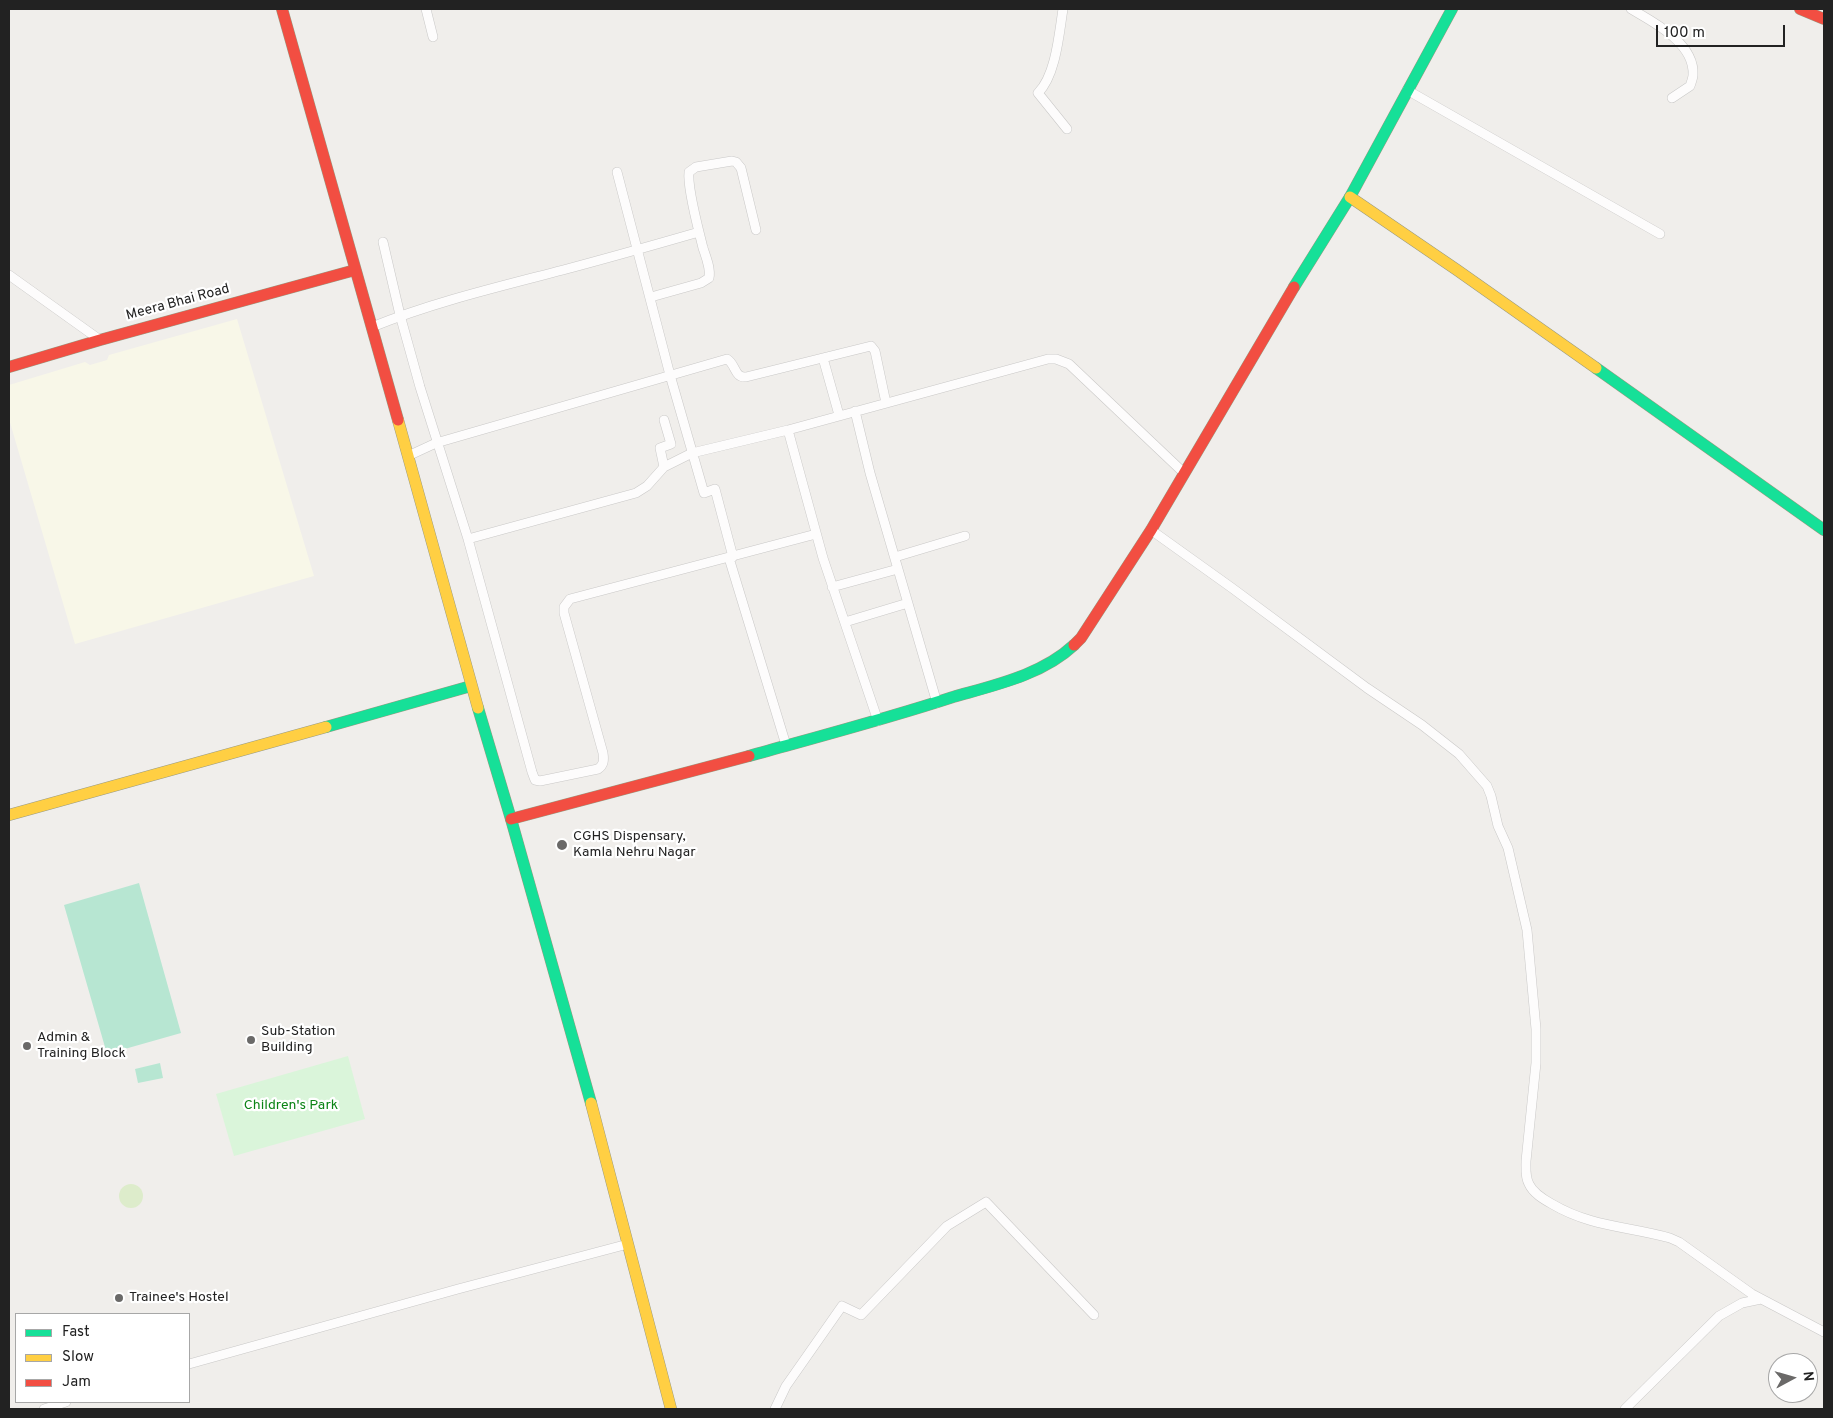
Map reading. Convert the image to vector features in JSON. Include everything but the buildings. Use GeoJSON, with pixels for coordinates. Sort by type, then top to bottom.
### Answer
{"type":"FeatureCollection","features":[{"type":"Feature","properties":{"kind":"street"},"geometry":{"type":"LineString","coordinates":[[282,9],[471,686],[511,819],[604,1151],[671,1409]]}},
{"type":"Feature","properties":{"kind":"street"},"geometry":{"type":"LineString","coordinates":[[426,9],[433,37]]}},
{"type":"Feature","properties":{"kind":"street"},"geometry":{"type":"LineString","coordinates":[[1062,9],[1056,54],[1045,86],[1038,93],[1068,129]]}},
{"type":"Feature","properties":{"kind":"street"},"geometry":{"type":"LineString","coordinates":[[511,819],[878,721],[1009,680],[1047,665],[1063,655],[1086,631],[1151,530],[1297,281],[1350,197],[1452,9]]}},
{"type":"Feature","properties":{"kind":"street"},"geometry":{"type":"LineString","coordinates":[[1631,9],[1662,28],[1680,43],[1691,62],[1693,74],[1690,86],[1672,98]]}},
{"type":"Feature","properties":{"kind":"street"},"geometry":{"type":"LineString","coordinates":[[1800,9],[1824,19]]}},
{"type":"Feature","properties":{"kind":"street"},"geometry":{"type":"LineString","coordinates":[[1407,90],[1660,234]]}},
{"type":"Feature","properties":{"kind":"street"},"geometry":{"type":"LineString","coordinates":[[651,297],[701,283],[709,278],[709,270],[689,181],[690,172],[696,167],[736,162],[741,168],[756,230]]}},
{"type":"Feature","properties":{"kind":"street"},"geometry":{"type":"LineString","coordinates":[[617,172],[692,453],[704,493],[715,489],[731,558],[786,745]]}},
{"type":"Feature","properties":{"kind":"street"},"geometry":{"type":"LineString","coordinates":[[1350,197],[1457,270],[1824,530]]}},
{"type":"Feature","properties":{"kind":"street"},"geometry":{"type":"LineString","coordinates":[[372,327],[400,315],[479,291],[638,250],[699,232]]}},
{"type":"Feature","properties":{"kind":"street"},"geometry":{"type":"LineString","coordinates":[[384,242],[400,315],[436,443],[468,539],[535,780],[540,781],[598,769],[603,762],[603,753],[564,614],[564,607],[570,599],[816,534]]}},
{"type":"Feature","properties":{"kind":"street","name":"Meera Bhai Road"},"geometry":{"type":"LineString","coordinates":[[9,367],[355,270]]}},
{"type":"Feature","properties":{"kind":"street"},"geometry":{"type":"LineString","coordinates":[[9,275],[100,340]]}},
{"type":"Feature","properties":{"kind":"street"},"geometry":{"type":"LineString","coordinates":[[408,456],[436,443],[727,359],[732,362],[738,375],[746,377],[871,346],[875,351],[886,402]]}},
{"type":"Feature","properties":{"kind":"street"},"geometry":{"type":"LineString","coordinates":[[823,358],[839,416]]}},
{"type":"Feature","properties":{"kind":"street"},"geometry":{"type":"LineString","coordinates":[[468,539],[636,493],[647,486],[664,467],[692,453],[788,430],[1048,359],[1056,359],[1069,364],[1184,473]]}},
{"type":"Feature","properties":{"kind":"street"},"geometry":{"type":"LineString","coordinates":[[855,411],[937,703]]}},
{"type":"Feature","properties":{"kind":"street"},"geometry":{"type":"LineString","coordinates":[[664,420],[671,444],[660,448],[664,467]]}},
{"type":"Feature","properties":{"kind":"street"},"geometry":{"type":"LineString","coordinates":[[788,430],[832,587],[878,721]]}},
{"type":"Feature","properties":{"kind":"street"},"geometry":{"type":"LineString","coordinates":[[1151,530],[1367,688],[1422,725],[1459,754],[1480,777],[1491,796],[1498,826],[1508,848],[1527,930],[1536,1029],[1536,1063],[1526,1161],[1526,1177],[1529,1185],[1546,1201],[1568,1213],[1584,1219],[1670,1238],[1761,1299],[1824,1332]]}},
{"type":"Feature","properties":{"kind":"street"},"geometry":{"type":"LineString","coordinates":[[895,557],[965,536]]}},
{"type":"Feature","properties":{"kind":"street"},"geometry":{"type":"LineString","coordinates":[[832,587],[898,569]]}},
{"type":"Feature","properties":{"kind":"street"},"geometry":{"type":"LineString","coordinates":[[845,622],[908,603]]}},
{"type":"Feature","properties":{"kind":"street"},"geometry":{"type":"LineString","coordinates":[[9,815],[471,686]]}},
{"type":"Feature","properties":{"kind":"street"},"geometry":{"type":"LineString","coordinates":[[775,1409],[786,1386],[842,1306],[861,1315],[947,1226],[986,1202],[1094,1315]]}},
{"type":"Feature","properties":{"kind":"street"},"geometry":{"type":"LineString","coordinates":[[190,1364],[628,1244]]}},
{"type":"Feature","properties":{"kind":"street"},"geometry":{"type":"LineString","coordinates":[[1740,1286],[1742,1303]]}},
{"type":"Feature","properties":{"kind":"street"},"geometry":{"type":"LineString","coordinates":[[1624,1409],[1719,1316],[1742,1303],[1761,1299]]}},
{"type":"Feature","properties":{"kind":"street"},"geometry":{"type":"LineString","coordinates":[[44,1409],[63,1403]]}},
{"type":"Feature","properties":{"kind":"shaded area"},"geometry":{"type":"Polygon","coordinates":[[[237,319],[314,576],[75,644],[9,419],[9,385],[85,362],[90,365],[107,360],[109,355],[237,319]]]}},
{"type":"Feature","properties":{"kind":"green space"},"geometry":{"type":"Polygon","coordinates":[[[139,883],[181,1033],[107,1054],[64,905],[139,883]]]}},
{"type":"Feature","properties":{"kind":"green space","name":"Children's Park"},"geometry":{"type":"Polygon","coordinates":[[[348,1056],[365,1119],[234,1156],[216,1094],[348,1056]]]}},
{"type":"Feature","properties":{"kind":"green space"},"geometry":{"type":"Polygon","coordinates":[[[160,1063],[163,1078],[138,1083],[135,1069],[160,1063]]]}},
{"type":"Feature","properties":{"kind":"green space"},"geometry":{"type":"Polygon","coordinates":[[[131,1184],[140,1187],[143,1196],[140,1205],[131,1208],[122,1205],[119,1196],[122,1187],[131,1184]]]}},
{"type":"Feature","properties":{"kind":"traffic: fast"},"geometry":{"type":"LineString","coordinates":[[1294,287],[1350,197],[1452,9]]}},
{"type":"Feature","properties":{"kind":"traffic: fast"},"geometry":{"type":"LineString","coordinates":[[1596,368],[1824,530]]}},
{"type":"Feature","properties":{"kind":"traffic: fast"},"geometry":{"type":"LineString","coordinates":[[749,756],[1017,678],[1048,664],[1074,645]]}},
{"type":"Feature","properties":{"kind":"traffic: fast"},"geometry":{"type":"LineString","coordinates":[[326,727],[471,686]]}},
{"type":"Feature","properties":{"kind":"traffic: fast"},"geometry":{"type":"LineString","coordinates":[[478,708],[591,1103]]}},
{"type":"Feature","properties":{"kind":"traffic: slow"},"geometry":{"type":"LineString","coordinates":[[1350,197],[1596,368]]}},
{"type":"Feature","properties":{"kind":"traffic: slow"},"geometry":{"type":"LineString","coordinates":[[398,420],[478,708]]}},
{"type":"Feature","properties":{"kind":"traffic: slow"},"geometry":{"type":"LineString","coordinates":[[9,815],[326,727]]}},
{"type":"Feature","properties":{"kind":"traffic: slow"},"geometry":{"type":"LineString","coordinates":[[591,1103],[671,1409]]}},
{"type":"Feature","properties":{"kind":"traffic: jam"},"geometry":{"type":"LineString","coordinates":[[282,9],[398,420]]}},
{"type":"Feature","properties":{"kind":"traffic: jam"},"geometry":{"type":"LineString","coordinates":[[1800,9],[1824,19]]}},
{"type":"Feature","properties":{"kind":"traffic: jam"},"geometry":{"type":"LineString","coordinates":[[9,367],[355,270]]}},
{"type":"Feature","properties":{"kind":"traffic: jam"},"geometry":{"type":"LineString","coordinates":[[1074,645],[1081,638],[1151,530],[1294,287]]}},
{"type":"Feature","properties":{"kind":"traffic: jam"},"geometry":{"type":"LineString","coordinates":[[511,819],[749,756]]}},
{"type":"Feature","properties":{"kind":"place","name":"CGHS Dispensary, Kamla Nehru Nagar"},"geometry":{"type":"Point","coordinates":[562,845]}},
{"type":"Feature","properties":{"kind":"place","name":"Sub-Station Building"},"geometry":{"type":"Point","coordinates":[251,1040]}},
{"type":"Feature","properties":{"kind":"place","name":"Admin & Training Block"},"geometry":{"type":"Point","coordinates":[27,1046]}},
{"type":"Feature","properties":{"kind":"place","name":"Trainee's Hostel"},"geometry":{"type":"Point","coordinates":[119,1298]}}]}
